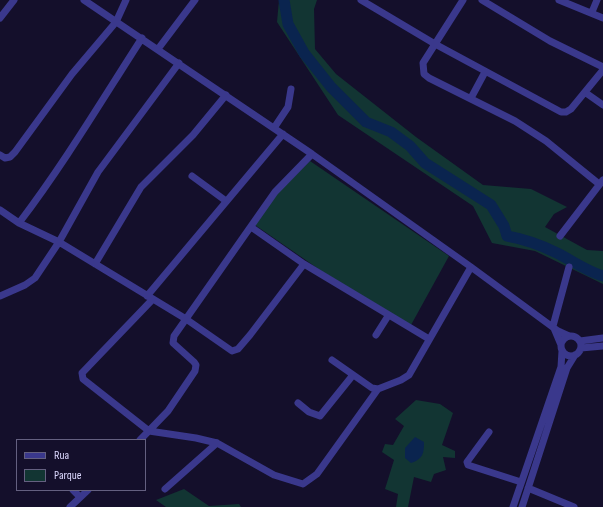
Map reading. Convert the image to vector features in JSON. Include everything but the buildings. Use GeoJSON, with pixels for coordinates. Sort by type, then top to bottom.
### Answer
{"type":"FeatureCollection","features":[{"type":"Feature","properties":{"kind":"street"},"geometry":{"type":"LineString","coordinates":[[0,18],[14,0]]}},
{"type":"Feature","properties":{"kind":"street"},"geometry":{"type":"LineString","coordinates":[[84,0],[312,154],[553,326],[562,334],[575,337],[580,345]]}},
{"type":"Feature","properties":{"kind":"street"},"geometry":{"type":"LineString","coordinates":[[0,155],[5,158],[10,157],[15,152],[72,74],[116,22],[126,0]]}},
{"type":"Feature","properties":{"kind":"street"},"geometry":{"type":"LineString","coordinates":[[158,49],[195,0]]}},
{"type":"Feature","properties":{"kind":"street"},"geometry":{"type":"LineString","coordinates":[[361,0],[435,44],[561,112],[571,110],[586,93],[603,69],[482,0]]}},
{"type":"Feature","properties":{"kind":"street"},"geometry":{"type":"LineString","coordinates":[[463,0],[423,63],[424,74],[429,78],[515,121],[546,141],[601,182],[560,236]]}},
{"type":"Feature","properties":{"kind":"street"},"geometry":{"type":"LineString","coordinates":[[559,0],[592,12],[603,18]]}},
{"type":"Feature","properties":{"kind":"street"},"geometry":{"type":"LineString","coordinates":[[592,12],[597,0]]}},
{"type":"Feature","properties":{"kind":"street"},"geometry":{"type":"LineString","coordinates":[[19,223],[60,166],[142,38]]}},
{"type":"Feature","properties":{"kind":"street"},"geometry":{"type":"LineString","coordinates":[[0,296],[25,285],[35,278],[59,242],[98,172],[179,63]]}},
{"type":"Feature","properties":{"kind":"street"},"geometry":{"type":"LineString","coordinates":[[471,98],[485,72]]}},
{"type":"Feature","properties":{"kind":"street"},"geometry":{"type":"LineString","coordinates":[[274,128],[288,107],[291,89]]}},
{"type":"Feature","properties":{"kind":"street"},"geometry":{"type":"LineString","coordinates":[[586,93],[603,105]]}},
{"type":"Feature","properties":{"kind":"street"},"geometry":{"type":"LineString","coordinates":[[95,264],[141,187],[193,135],[226,95]]}},
{"type":"Feature","properties":{"kind":"street"},"geometry":{"type":"LineString","coordinates":[[283,134],[149,298],[81,376],[149,431],[196,438],[217,443],[274,475],[303,484],[317,474],[378,389]]}},
{"type":"Feature","properties":{"kind":"street"},"geometry":{"type":"LineString","coordinates":[[141,439],[168,411],[195,371],[196,365],[194,362],[173,343],[174,336],[275,192],[312,154]]}},
{"type":"Feature","properties":{"kind":"street"},"geometry":{"type":"LineString","coordinates":[[192,176],[226,202]]}},
{"type":"Feature","properties":{"kind":"street"},"geometry":{"type":"LineString","coordinates":[[0,210],[19,223],[59,242],[149,298],[186,319],[232,350],[236,351],[304,264]]}},
{"type":"Feature","properties":{"kind":"street"},"geometry":{"type":"LineString","coordinates":[[251,227],[304,264],[388,316],[429,339]]}},
{"type":"Feature","properties":{"kind":"street"},"geometry":{"type":"LineString","coordinates":[[332,360],[372,388],[378,389],[401,380],[409,375],[471,267]]}},
{"type":"Feature","properties":{"kind":"street"},"geometry":{"type":"LineString","coordinates":[[569,267],[553,326],[561,348],[569,356],[575,355]]}},
{"type":"Feature","properties":{"kind":"street"},"geometry":{"type":"LineString","coordinates":[[376,335],[388,316]]}},
{"type":"Feature","properties":{"kind":"street"},"geometry":{"type":"LineString","coordinates":[[514,507],[521,482],[561,367],[561,348],[563,339],[569,336]]}},
{"type":"Feature","properties":{"kind":"street"},"geometry":{"type":"LineString","coordinates":[[522,507],[567,368],[580,345],[603,338]]}},
{"type":"Feature","properties":{"kind":"street"},"geometry":{"type":"LineString","coordinates":[[580,345],[603,346]]}},
{"type":"Feature","properties":{"kind":"street"},"geometry":{"type":"LineString","coordinates":[[298,404],[309,412],[320,416],[353,375]]}},
{"type":"Feature","properties":{"kind":"street"},"geometry":{"type":"LineString","coordinates":[[489,432],[467,462],[468,465],[521,482]]}},
{"type":"Feature","properties":{"kind":"street"},"geometry":{"type":"LineString","coordinates":[[166,489],[217,443]]}},
{"type":"Feature","properties":{"kind":"street"},"geometry":{"type":"LineString","coordinates":[[528,488],[574,507]]}},
{"type":"Feature","properties":{"kind":"street"},"geometry":{"type":"LineString","coordinates":[[74,491],[80,497]]}},
{"type":"Feature","properties":{"kind":"street"},"geometry":{"type":"LineString","coordinates":[[70,507],[87,491]]}},
{"type":"Feature","properties":{"kind":"green space"},"geometry":{"type":"Polygon","coordinates":[[[279,0],[317,0],[314,9],[315,49],[336,74],[416,137],[483,185],[531,189],[567,207],[554,214],[545,227],[587,250],[603,251],[603,284],[535,251],[492,243],[473,206],[338,115],[277,22],[279,0]]]}},
{"type":"Feature","properties":{"kind":"green space"},"geometry":{"type":"Polygon","coordinates":[[[310,161],[449,256],[411,325],[323,272],[255,225],[277,194],[310,161]]]}},
{"type":"Feature","properties":{"kind":"green space"},"geometry":{"type":"Polygon","coordinates":[[[416,400],[440,404],[453,413],[442,445],[455,451],[455,458],[443,457],[446,470],[434,474],[431,482],[414,477],[408,507],[396,507],[398,494],[385,489],[394,460],[382,452],[385,444],[393,445],[404,426],[395,419],[416,400]]]}},
{"type":"Feature","properties":{"kind":"green space"},"geometry":{"type":"Polygon","coordinates":[[[184,489],[209,506],[239,504],[241,507],[166,507],[156,500],[184,489]]]}},
{"type":"Feature","properties":{"kind":"water"},"geometry":{"type":"Polygon","coordinates":[[[415,437],[424,442],[424,449],[418,460],[411,463],[405,458],[405,448],[415,437]]]}},
{"type":"Feature","properties":{"kind":"waterway"},"geometry":{"type":"LineString","coordinates":[[284,0],[288,24],[304,53],[331,87],[366,122],[391,132],[410,146],[425,163],[491,205],[504,226],[507,236],[545,247],[585,269],[603,276]]}}]}
